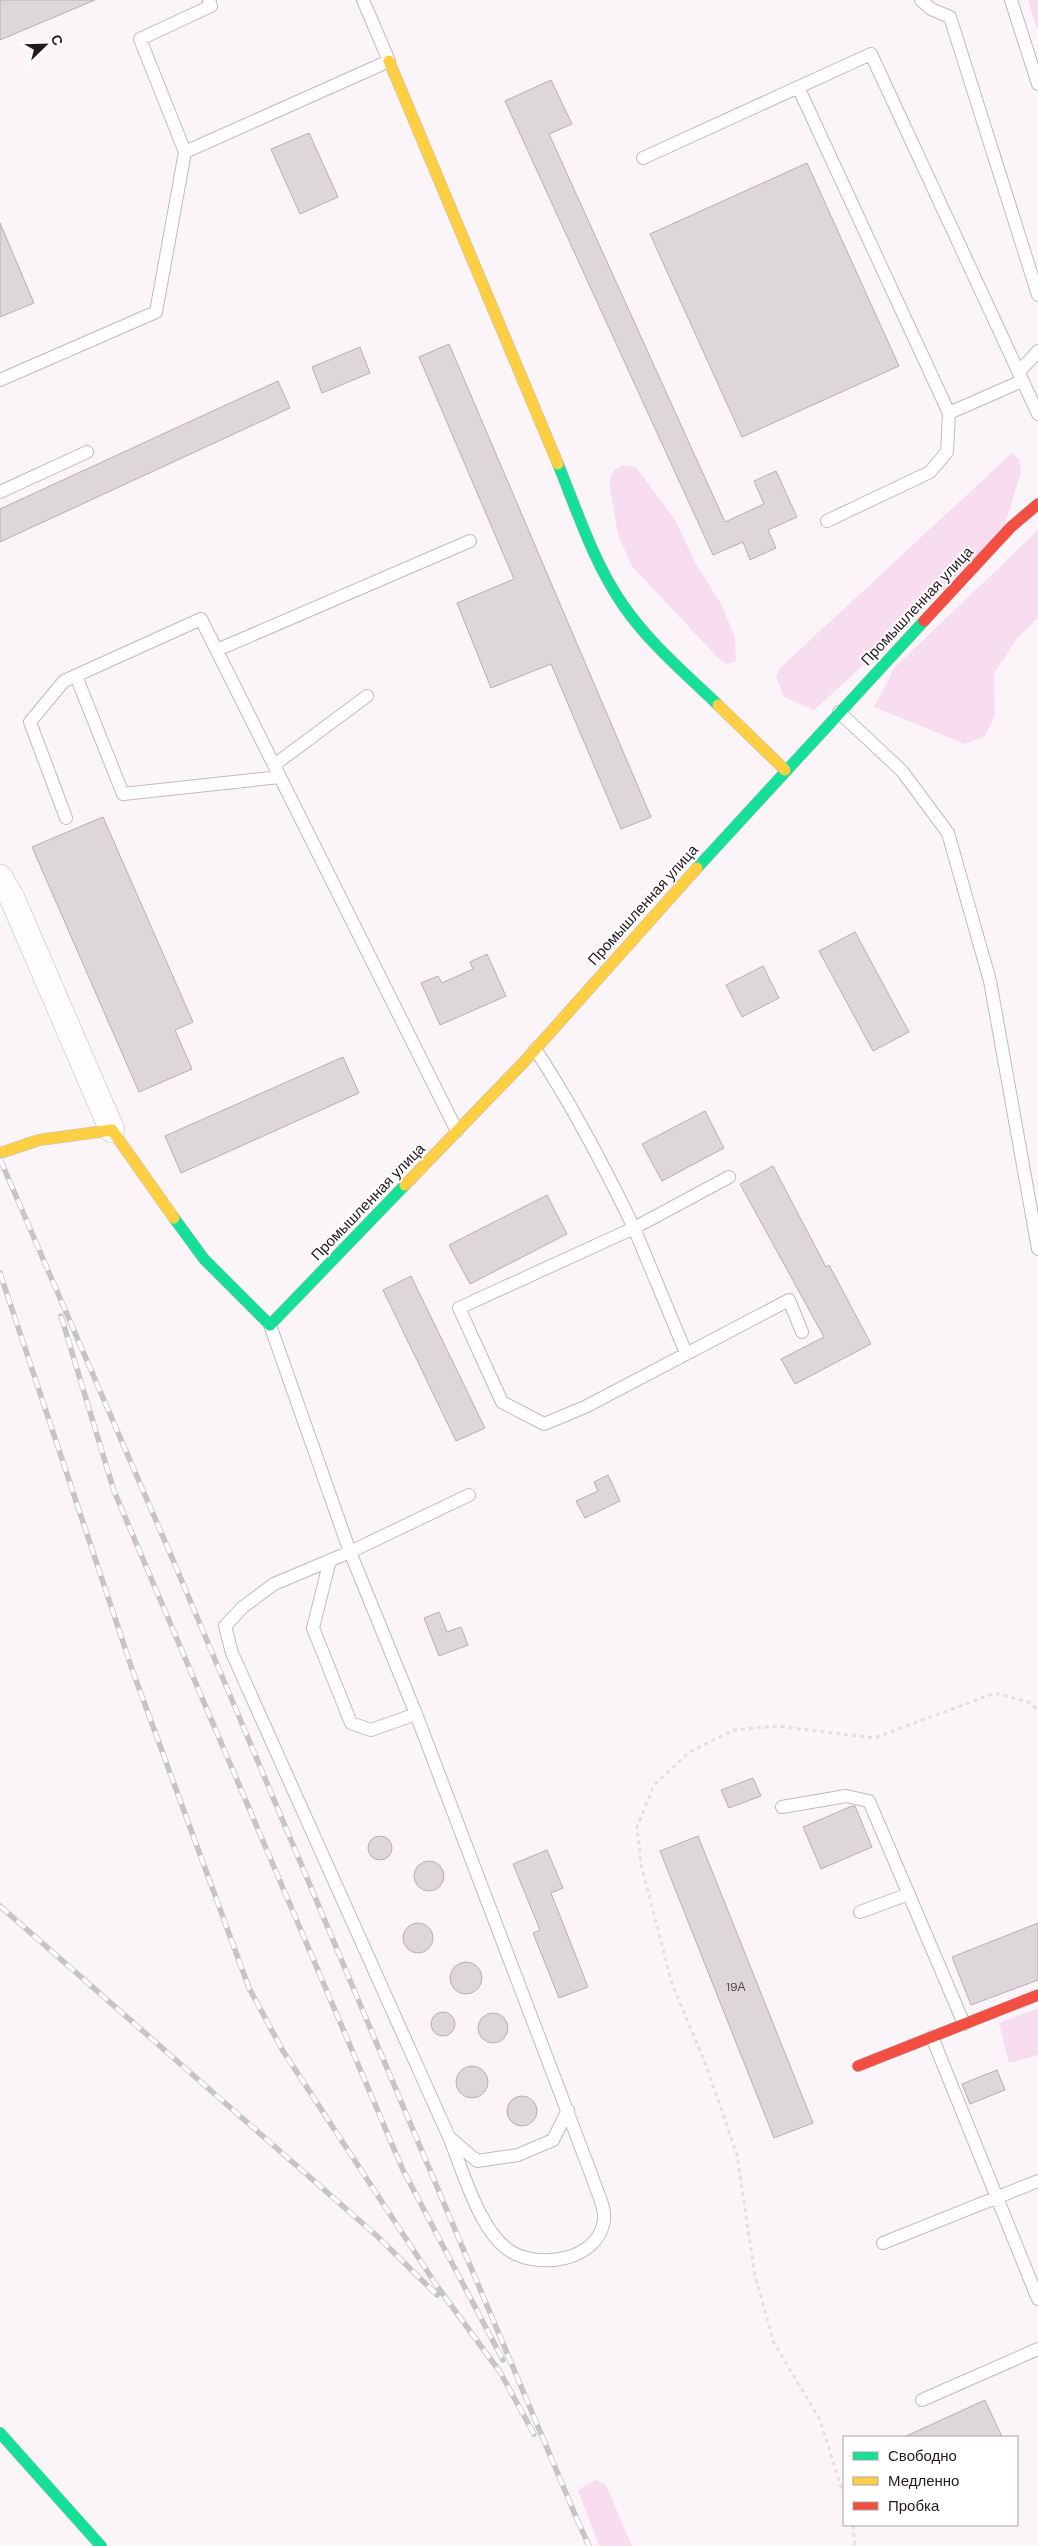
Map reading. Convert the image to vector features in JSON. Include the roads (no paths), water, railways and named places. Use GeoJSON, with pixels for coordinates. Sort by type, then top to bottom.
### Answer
{"type":"FeatureCollection","features":[{"type":"Feature","properties":{"kind":"street"},"geometry":{"type":"LineString","coordinates":[[389,61],[600,565],[623,605],[649,638],[785,770]]}},
{"type":"Feature","properties":{"kind":"street","name":"Промышленная улица"},"geometry":{"type":"LineString","coordinates":[[270,1325],[535,1049],[785,770],[1012,527],[1038,504]]}},
{"type":"Feature","properties":{"kind":"street"},"geometry":{"type":"LineString","coordinates":[[0,877],[12,898],[112,1130],[204,1259],[270,1325]]}},
{"type":"Feature","properties":{"kind":"street"},"geometry":{"type":"LineString","coordinates":[[0,1153],[39,1140],[112,1130]]}},
{"type":"Feature","properties":{"kind":"street"},"geometry":{"type":"LineString","coordinates":[[858,2066],[1038,1994]]}},
{"type":"Feature","properties":{"kind":"street"},"geometry":{"type":"LineString","coordinates":[[0,2433],[101,2546]]}},
{"type":"Feature","properties":{"kind":"lane"},"geometry":{"type":"LineString","coordinates":[[0,380],[156,312],[185,152],[140,39],[211,6],[209,0]]}},
{"type":"Feature","properties":{"kind":"lane"},"geometry":{"type":"LineString","coordinates":[[185,152],[389,61],[363,0]]}},
{"type":"Feature","properties":{"kind":"lane"},"geometry":{"type":"LineString","coordinates":[[921,0],[931,9],[950,17],[1038,295]]}},
{"type":"Feature","properties":{"kind":"lane"},"geometry":{"type":"LineString","coordinates":[[1011,0],[1038,84]]}},
{"type":"Feature","properties":{"kind":"lane"},"geometry":{"type":"LineString","coordinates":[[643,158],[871,54],[1038,411]]}},
{"type":"Feature","properties":{"kind":"lane"},"geometry":{"type":"LineString","coordinates":[[798,87],[949,413],[946,452],[930,472],[827,521]]}},
{"type":"Feature","properties":{"kind":"lane"},"geometry":{"type":"LineString","coordinates":[[949,413],[1021,377],[1038,352]]}},
{"type":"Feature","properties":{"kind":"lane"},"geometry":{"type":"LineString","coordinates":[[0,492],[87,452]]}},
{"type":"Feature","properties":{"kind":"lane"},"geometry":{"type":"LineString","coordinates":[[217,650],[470,541]]}},
{"type":"Feature","properties":{"kind":"lane"},"geometry":{"type":"LineString","coordinates":[[66,818],[30,722],[64,681],[201,619],[457,1131]]}},
{"type":"Feature","properties":{"kind":"lane"},"geometry":{"type":"LineString","coordinates":[[76,676],[123,794],[280,777]]}},
{"type":"Feature","properties":{"kind":"lane"},"geometry":{"type":"LineString","coordinates":[[274,765],[367,696]]}},
{"type":"Feature","properties":{"kind":"lane"},"geometry":{"type":"LineString","coordinates":[[839,712],[902,771],[948,832],[990,981],[1038,1249]]}},
{"type":"Feature","properties":{"kind":"lane"},"geometry":{"type":"LineString","coordinates":[[535,1049],[562,1090],[602,1162],[634,1228],[686,1353]]}},
{"type":"Feature","properties":{"kind":"lane"},"geometry":{"type":"LineString","coordinates":[[729,1177],[634,1228],[460,1308],[502,1402],[544,1424],[585,1407],[789,1300],[802,1332]]}},
{"type":"Feature","properties":{"kind":"lane"},"geometry":{"type":"LineString","coordinates":[[270,1325],[350,1552],[416,1714],[593,2179],[605,2218],[597,2240],[582,2252],[565,2259],[527,2258],[510,2251],[492,2233],[476,2203],[449,2137],[232,1653],[225,1626],[243,1607],[274,1584],[350,1552],[469,1495]]}},
{"type":"Feature","properties":{"kind":"lane"},"geometry":{"type":"LineString","coordinates":[[330,1560],[313,1628],[351,1723],[371,1730],[416,1714]]}},
{"type":"Feature","properties":{"kind":"lane"},"geometry":{"type":"LineString","coordinates":[[782,1807],[846,1796],[869,1801],[964,2024]]}},
{"type":"Feature","properties":{"kind":"lane"},"geometry":{"type":"LineString","coordinates":[[860,1912],[909,1894]]}},
{"type":"Feature","properties":{"kind":"lane"},"geometry":{"type":"LineString","coordinates":[[932,2037],[1038,2299]]}},
{"type":"Feature","properties":{"kind":"lane"},"geometry":{"type":"LineString","coordinates":[[449,2137],[477,2162],[518,2155],[553,2140],[568,2110]]}},
{"type":"Feature","properties":{"kind":"lane"},"geometry":{"type":"LineString","coordinates":[[883,2243],[1038,2181]]}},
{"type":"Feature","properties":{"kind":"lane"},"geometry":{"type":"LineString","coordinates":[[922,2400],[1038,2349]]}},
{"type":"Feature","properties":{"kind":"railway"},"geometry":{"type":"LineString","coordinates":[[0,1159],[176,1567],[579,2524]]}},
{"type":"Feature","properties":{"kind":"railway"},"geometry":{"type":"LineString","coordinates":[[0,1273],[133,1672],[249,1988],[283,2051],[437,2286],[500,2372],[534,2434]]}},
{"type":"Feature","properties":{"kind":"railway"},"geometry":{"type":"LineString","coordinates":[[61,1316],[114,1491],[403,2170],[503,2360]]}},
{"type":"Feature","properties":{"kind":"railway"},"geometry":{"type":"LineString","coordinates":[[0,1906],[377,2236],[437,2295]]}},
{"type":"Feature","properties":{"kind":"railway"},"geometry":{"type":"LineString","coordinates":[[577,2519],[589,2546]]}}]}
